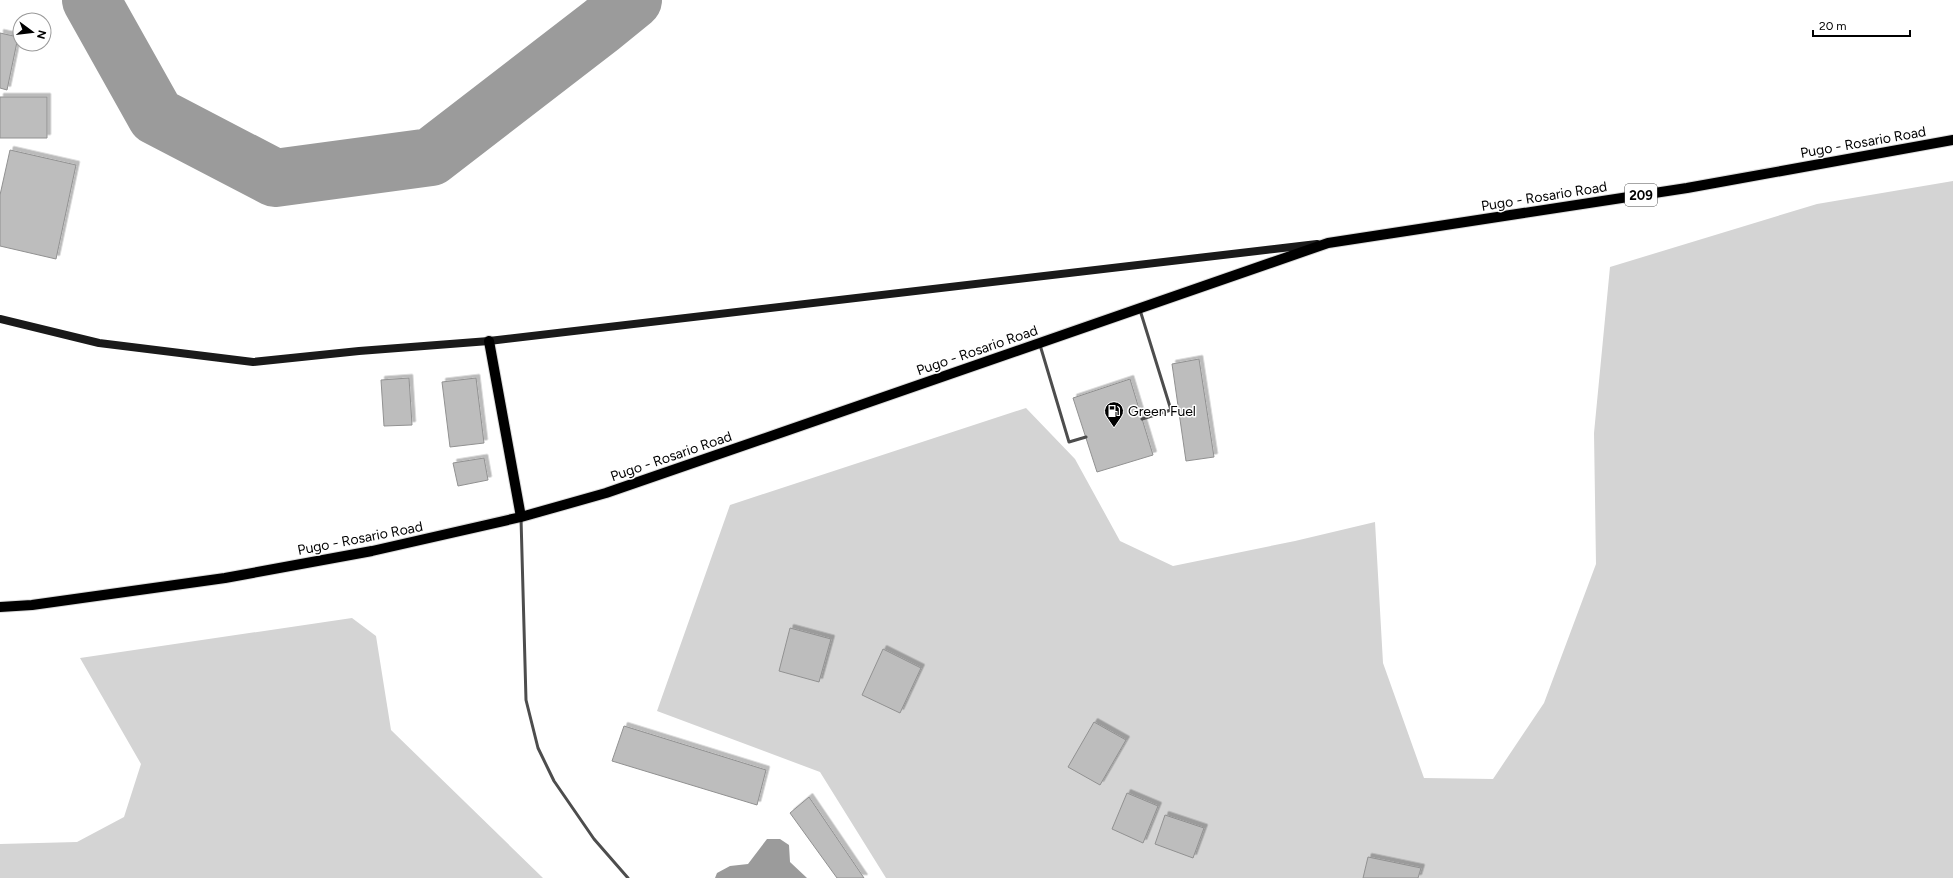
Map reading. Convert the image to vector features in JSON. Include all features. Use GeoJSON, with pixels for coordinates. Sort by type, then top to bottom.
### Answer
{"type":"FeatureCollection","features":[{"type":"Feature","properties":{"kind":"main road","name":"Pugo - Rosario Road"},"geometry":{"type":"LineString","coordinates":[[0,319],[99,344],[253,362],[359,351],[489,341],[1328,243],[1688,188],[1953,140]]}},
{"type":"Feature","properties":{"kind":"main road","name":"Pugo - Rosario Road"},"geometry":{"type":"LineString","coordinates":[[0,606],[32,605],[225,578],[372,552],[521,518],[613,490],[1328,243]]}},
{"type":"Feature","properties":{"kind":"main road"},"geometry":{"type":"LineString","coordinates":[[489,341],[521,518]]}},
{"type":"Feature","properties":{"kind":"lane"},"geometry":{"type":"LineString","coordinates":[[1139,308],[1171,410],[1142,419]]}},
{"type":"Feature","properties":{"kind":"lane"},"geometry":{"type":"LineString","coordinates":[[1039,343],[1069,442],[1086,437]]}},
{"type":"Feature","properties":{"kind":"lane"},"geometry":{"type":"LineString","coordinates":[[521,518],[526,700],[538,748],[554,781],[589,833],[628,878]]}},
{"type":"Feature","properties":{"kind":"shaded area"},"geometry":{"type":"Polygon","coordinates":[[[1953,181],[1953,878],[886,878],[820,772],[657,711],[730,505],[1026,408],[1075,459],[1120,541],[1173,566],[1295,541],[1375,522],[1383,663],[1424,778],[1493,779],[1544,703],[1596,564],[1594,433],[1610,267],[1817,204],[1953,181]]]}},
{"type":"Feature","properties":{"kind":"shaded area"},"geometry":{"type":"Polygon","coordinates":[[[352,618],[376,636],[391,730],[543,878],[0,878],[0,844],[77,842],[124,817],[141,764],[80,658],[352,618]]]}},
{"type":"Feature","properties":{"kind":"shaded area"},"geometry":{"type":"Polygon","coordinates":[[[767,839],[780,839],[789,845],[790,862],[807,878],[715,878],[717,873],[730,866],[748,864],[767,839]]]}},
{"type":"Feature","properties":{"kind":"building"},"geometry":{"type":"Polygon","coordinates":[[[0,33],[12,36],[12,52],[15,52],[7,90],[0,88],[0,33]]]}},
{"type":"Feature","properties":{"kind":"building"},"geometry":{"type":"Polygon","coordinates":[[[0,97],[47,97],[47,138],[0,138],[0,97]]]}},
{"type":"Feature","properties":{"kind":"building"},"geometry":{"type":"Polygon","coordinates":[[[10,150],[76,165],[56,259],[0,246],[0,195],[10,150]]]}},
{"type":"Feature","properties":{"kind":"building"},"geometry":{"type":"Polygon","coordinates":[[[1199,359],[1214,457],[1186,461],[1172,364],[1199,359]]]}},
{"type":"Feature","properties":{"kind":"building"},"geometry":{"type":"Polygon","coordinates":[[[409,378],[412,425],[384,426],[381,380],[409,378]]]}},
{"type":"Feature","properties":{"kind":"building"},"geometry":{"type":"Polygon","coordinates":[[[476,378],[484,443],[450,447],[442,382],[476,378]]]}},
{"type":"Feature","properties":{"kind":"building","name":"Green Fuel"},"geometry":{"type":"Polygon","coordinates":[[[1130,379],[1153,455],[1097,472],[1073,398],[1130,379]]]}},
{"type":"Feature","properties":{"kind":"building"},"geometry":{"type":"Polygon","coordinates":[[[484,458],[488,480],[458,486],[453,463],[484,458]]]}},
{"type":"Feature","properties":{"kind":"building"},"geometry":{"type":"Polygon","coordinates":[[[790,628],[831,639],[819,682],[779,671],[790,628]]]}},
{"type":"Feature","properties":{"kind":"building"},"geometry":{"type":"Polygon","coordinates":[[[883,649],[921,668],[900,713],[862,695],[883,649]]]}},
{"type":"Feature","properties":{"kind":"building"},"geometry":{"type":"Polygon","coordinates":[[[1094,722],[1126,740],[1100,785],[1068,767],[1094,722]]]}},
{"type":"Feature","properties":{"kind":"building"},"geometry":{"type":"Polygon","coordinates":[[[624,726],[766,770],[757,805],[612,761],[624,726]]]}},
{"type":"Feature","properties":{"kind":"building"},"geometry":{"type":"Polygon","coordinates":[[[1127,793],[1158,806],[1143,843],[1112,829],[1127,793]]]}},
{"type":"Feature","properties":{"kind":"building"},"geometry":{"type":"Polygon","coordinates":[[[809,797],[864,878],[837,878],[790,813],[809,797]]]}},
{"type":"Feature","properties":{"kind":"building"},"geometry":{"type":"Polygon","coordinates":[[[1165,815],[1204,828],[1193,858],[1155,844],[1165,815]]]}},
{"type":"Feature","properties":{"kind":"building"},"geometry":{"type":"Polygon","coordinates":[[[1368,857],[1421,868],[1418,878],[1363,878],[1368,857]]]}},
{"type":"Feature","properties":{"kind":"waterway"},"geometry":{"type":"LineString","coordinates":[[91,0],[156,116],[275,178],[431,157],[633,0]]}},
{"type":"Feature","properties":{"kind":"place","name":"Green Fuel"},"geometry":{"type":"Point","coordinates":[1114,428]}}]}
